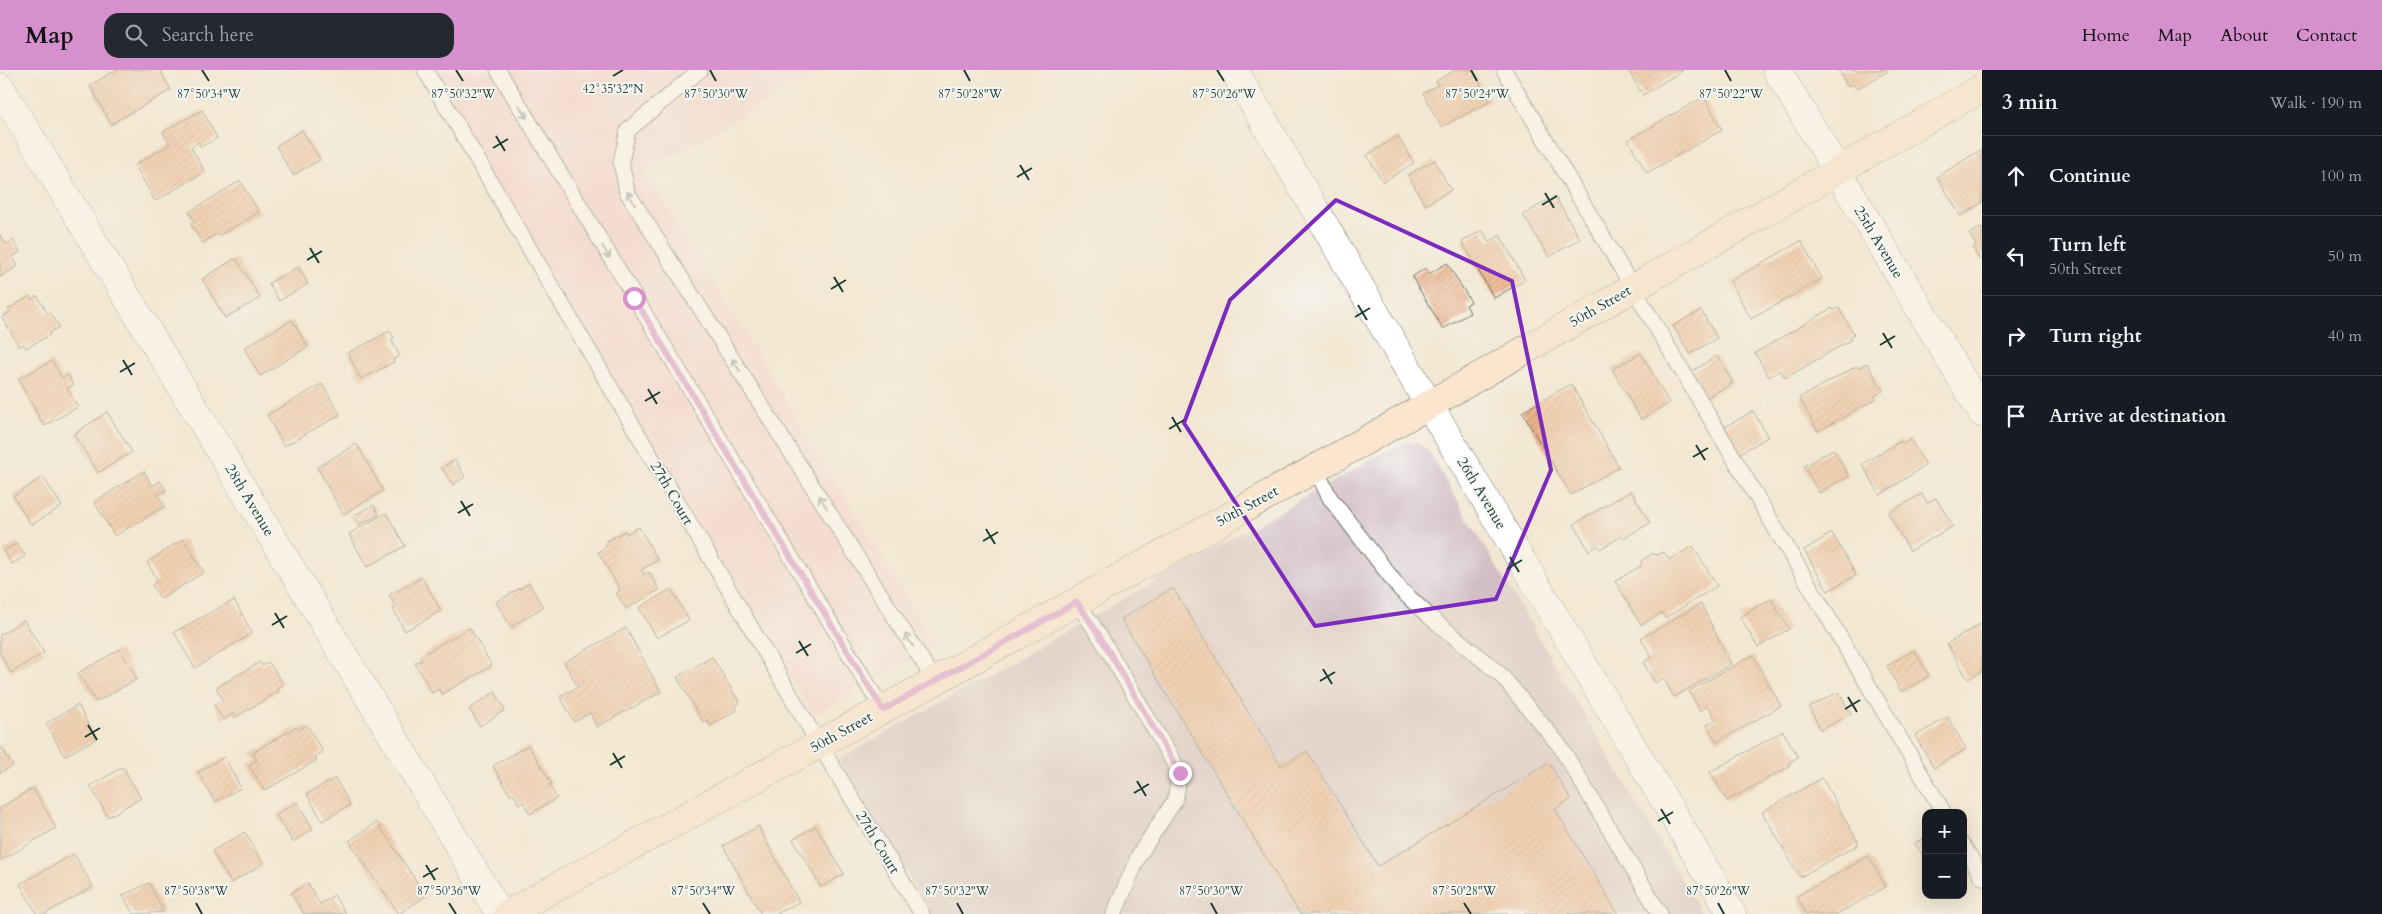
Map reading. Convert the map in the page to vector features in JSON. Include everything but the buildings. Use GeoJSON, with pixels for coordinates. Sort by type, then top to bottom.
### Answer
{"type":"FeatureCollection","features":[{"type":"Feature","properties":{"kind":"street","name":"26th Avenue"},"geometry":{"type":"LineString","coordinates":[[1234,70],[1732,914]]}},
{"type":"Feature","properties":{"kind":"street","name":"25th Avenue"},"geometry":{"type":"LineString","coordinates":[[1777,70],[1982,413]]}},
{"type":"Feature","properties":{"kind":"street","name":"28th Avenue"},"geometry":{"type":"LineString","coordinates":[[0,86],[500,914]]}},
{"type":"Feature","properties":{"kind":"street","name":"50th Street"},"geometry":{"type":"LineString","coordinates":[[507,914],[883,710],[1430,405],[1982,88]]}},
{"type":"Feature","properties":{"kind":"lane","name":"27th Court"},"geometry":{"type":"LineString","coordinates":[[425,70],[819,744],[922,914]]}},
{"type":"Feature","properties":{"kind":"lane"},"geometry":{"type":"LineString","coordinates":[[498,70],[883,710]]}},
{"type":"Feature","properties":{"kind":"lane"},"geometry":{"type":"LineString","coordinates":[[700,70],[628,130],[621,162],[627,192],[935,681]]}},
{"type":"Feature","properties":{"kind":"lane"},"geometry":{"type":"LineString","coordinates":[[1504,70],[1942,809]]}},
{"type":"Feature","properties":{"kind":"lane"},"geometry":{"type":"LineString","coordinates":[[1315,468],[1330,498],[1400,589],[1430,617],[1500,674],[1560,746],[1660,914]]}},
{"type":"Feature","properties":{"kind":"lane"},"geometry":{"type":"LineString","coordinates":[[1077,602],[1101,638],[1180,773],[1175,800],[1139,855],[1114,914]]}},
{"type":"Feature","properties":{"kind":"lane"},"geometry":{"type":"LineString","coordinates":[[1967,852],[1982,877]]}},
{"type":"Feature","properties":{"kind":"highlighted area"},"geometry":{"type":"Polygon","coordinates":[[[1336,200],[1512,281],[1551,470],[1496,599],[1315,626],[1184,423],[1230,300],[1336,200]]]}},
{"type":"Feature","properties":{"kind":"shaded area"},"geometry":{"type":"Polygon","coordinates":[[[427,70],[819,70],[645,172],[937,646],[813,716],[427,70]]]}},
{"type":"Feature","properties":{"kind":"shaded area"},"geometry":{"type":"Polygon","coordinates":[[[1410,442],[1418,443],[1427,449],[1702,914],[931,914],[838,760],[1398,445],[1410,442]]]}},
{"type":"Feature","properties":{"kind":"route"},"geometry":{"type":"LineString","coordinates":[[634,298],[883,710],[1077,602],[1101,638],[1180,773]]}}]}
